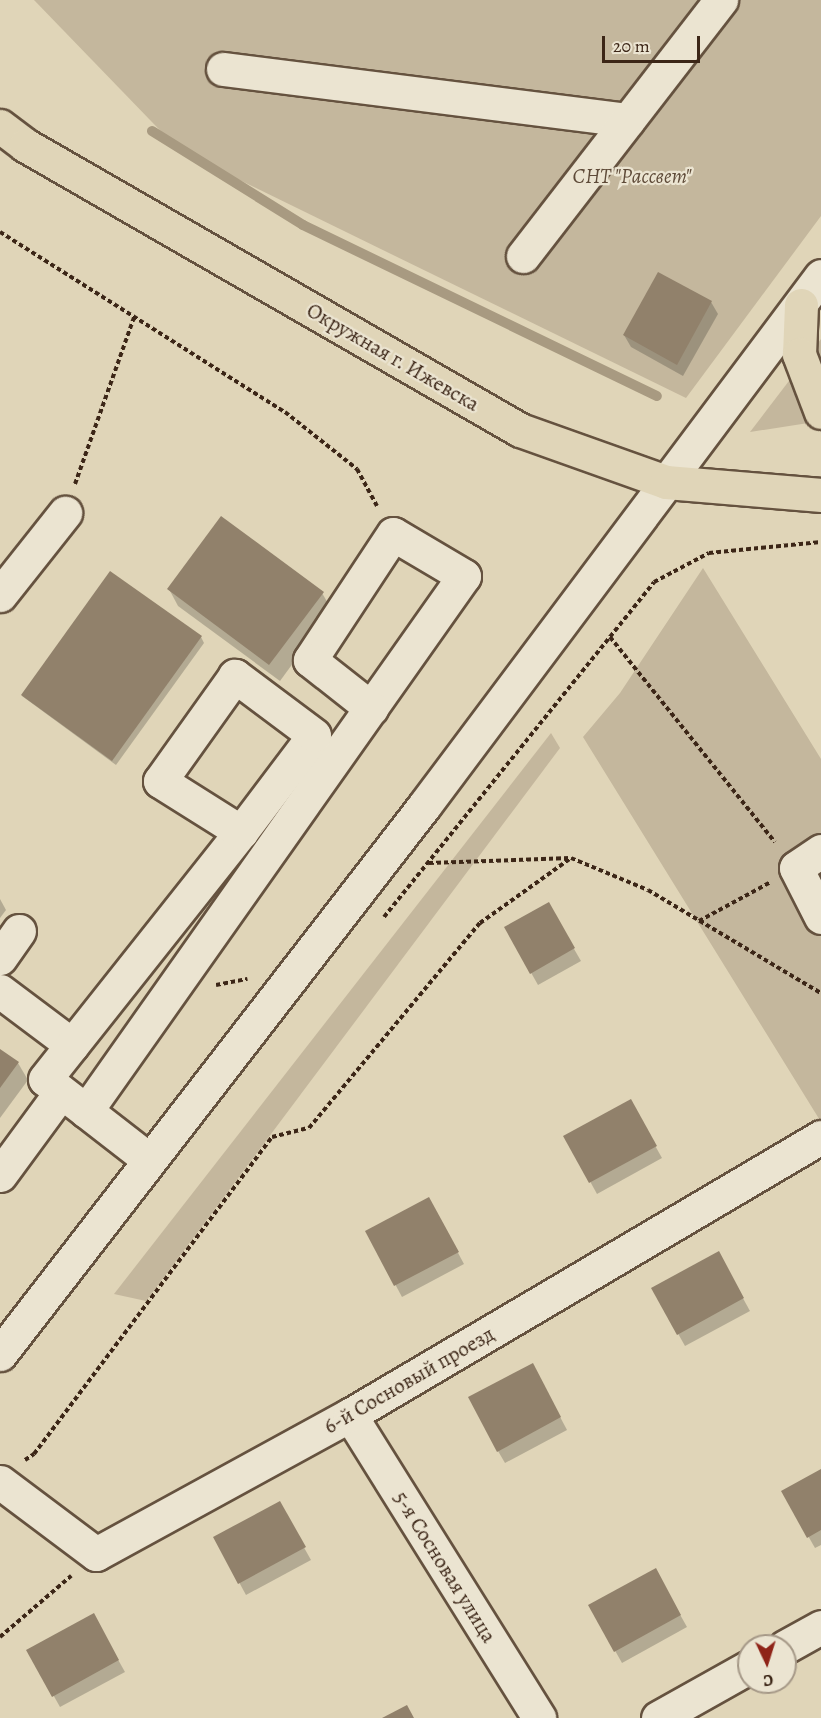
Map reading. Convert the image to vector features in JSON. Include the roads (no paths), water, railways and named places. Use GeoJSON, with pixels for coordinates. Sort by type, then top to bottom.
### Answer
{"type":"FeatureCollection","features":[{"type":"Feature","properties":{"kind":"main road","name":"Окружная г. Ижевска"},"geometry":{"type":"LineString","coordinates":[[0,126],[25,145],[520,430],[666,482],[821,495]]}},
{"type":"Feature","properties":{"kind":"main road"},"geometry":{"type":"LineString","coordinates":[[801,305],[799,354],[821,412]]}},
{"type":"Feature","properties":{"kind":"street"},"geometry":{"type":"LineString","coordinates":[[523,256],[721,0]]}},
{"type":"Feature","properties":{"kind":"street"},"geometry":{"type":"LineString","coordinates":[[223,69],[628,120]]}},
{"type":"Feature","properties":{"kind":"street"},"geometry":{"type":"LineString","coordinates":[[0,1354],[148,1159],[424,806],[821,276]]}},
{"type":"Feature","properties":{"kind":"street"},"geometry":{"type":"LineString","coordinates":[[0,596],[65,513]]}},
{"type":"Feature","properties":{"kind":"street"},"geometry":{"type":"LineString","coordinates":[[0,1175],[74,1101],[371,708],[464,576],[393,534],[310,660],[371,708]]}},
{"type":"Feature","properties":{"kind":"street"},"geometry":{"type":"LineString","coordinates":[[148,1159],[45,1078],[241,832],[314,735],[235,676],[160,781],[241,832]]}},
{"type":"Feature","properties":{"kind":"street"},"geometry":{"type":"LineString","coordinates":[[809,859],[821,916]]}},
{"type":"Feature","properties":{"kind":"street"},"geometry":{"type":"LineString","coordinates":[[0,958],[19,932]]}},
{"type":"Feature","properties":{"kind":"street"},"geometry":{"type":"LineString","coordinates":[[0,991],[72,1045]]}},
{"type":"Feature","properties":{"kind":"street","name":"6-й Сосновый проезд"},"geometry":{"type":"LineString","coordinates":[[9,1474],[96,1554],[350,1415],[821,1137]]}},
{"type":"Feature","properties":{"kind":"street","name":"5-я Сосновая улица"},"geometry":{"type":"LineString","coordinates":[[350,1415],[539,1718]]}},
{"type":"Feature","properties":{"kind":"street"},"geometry":{"type":"LineString","coordinates":[[797,1640],[821,1627]]}},
{"type":"Feature","properties":{"kind":"street"},"geometry":{"type":"LineString","coordinates":[[658,1718],[737,1674]]}},
{"type":"Feature","properties":{"kind":"waterway"},"geometry":{"type":"LineString","coordinates":[[152,131],[303,225],[657,396]]}},
{"type":"Feature","properties":{"kind":"park label","name":"СНТ \"Рассвет\""},"geometry":{"type":"Point","coordinates":[632,176]}}]}
